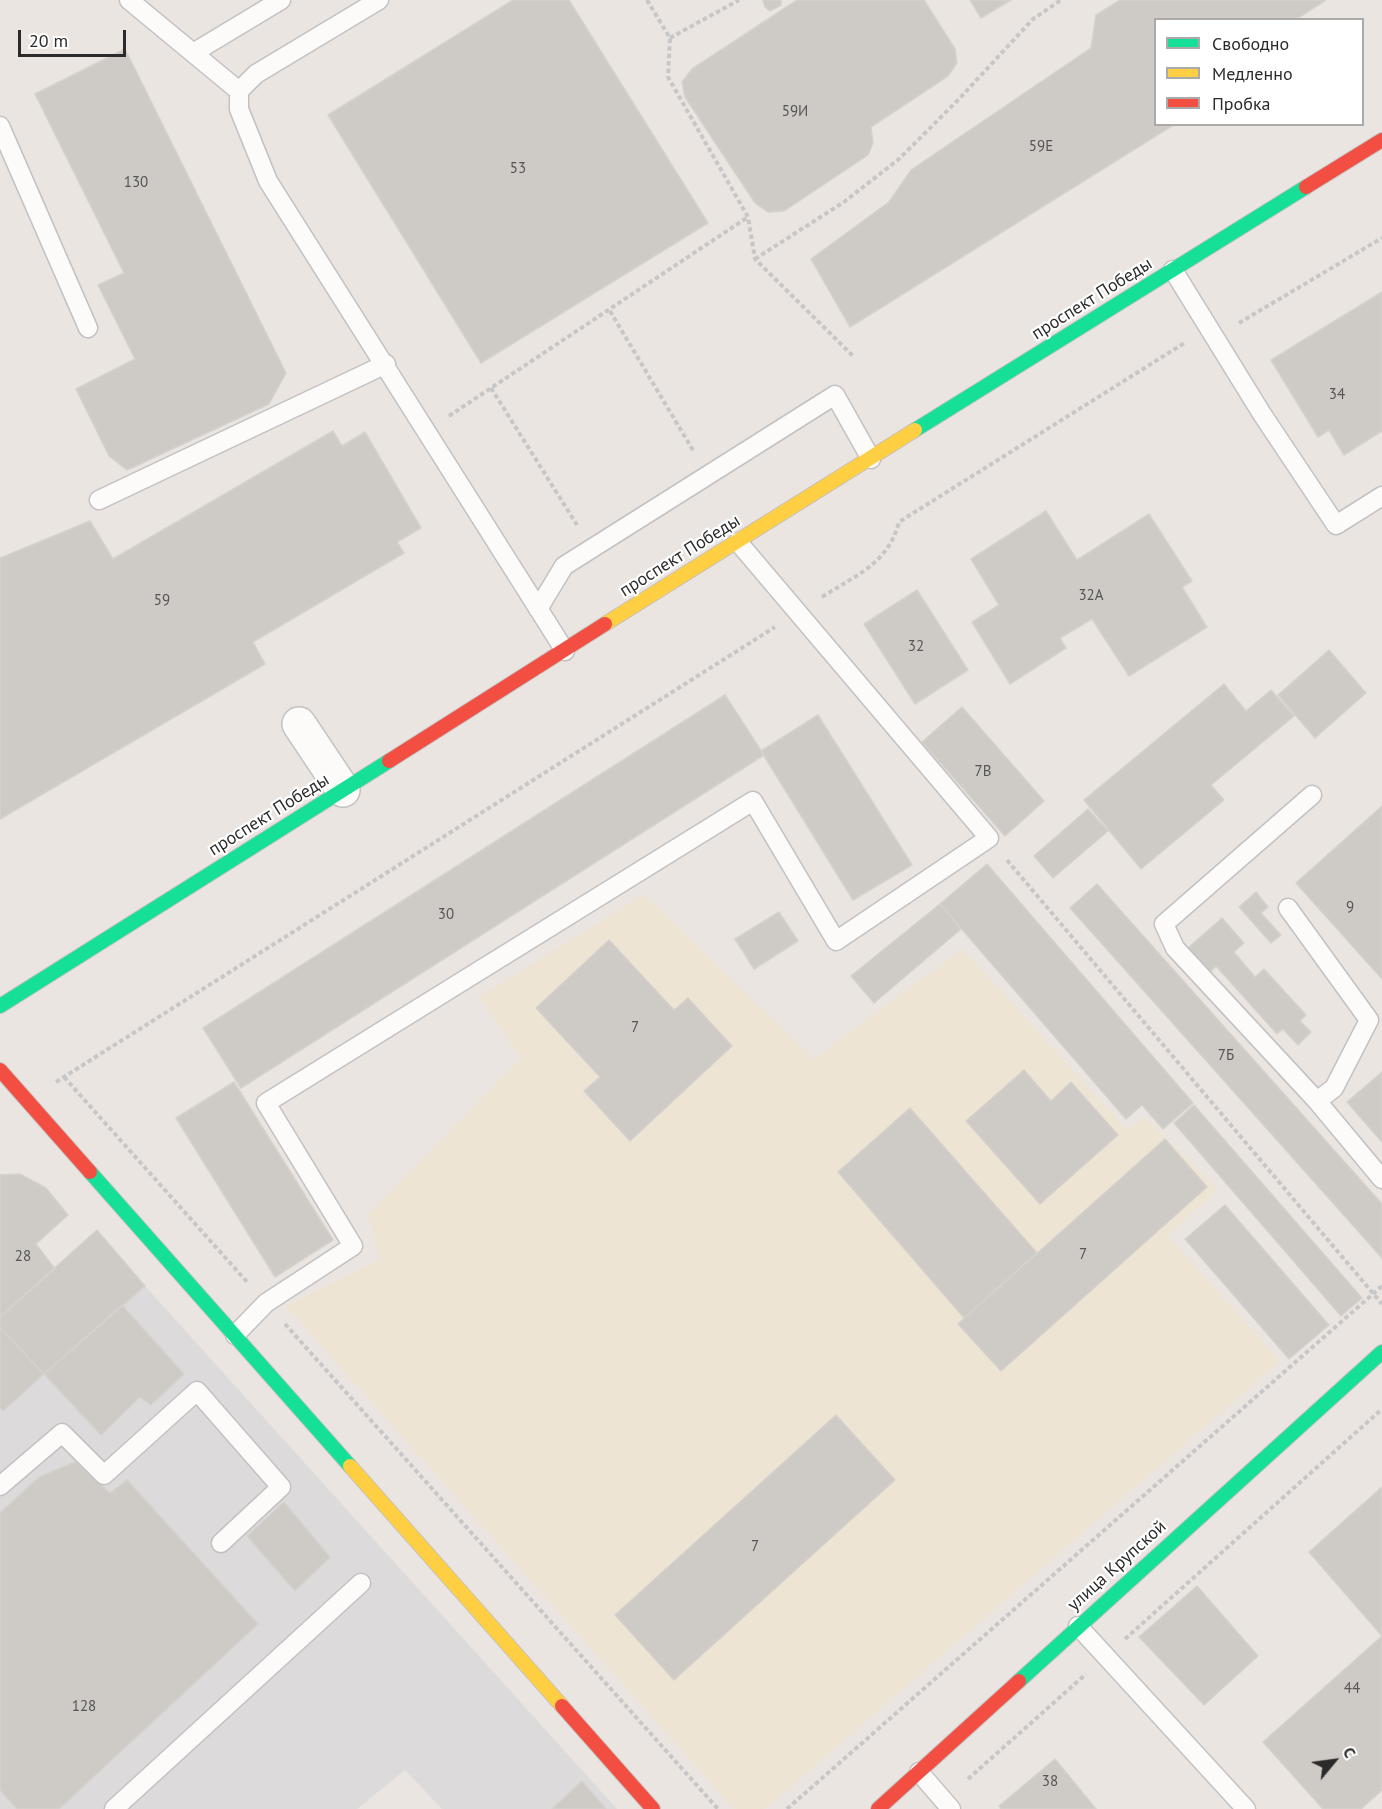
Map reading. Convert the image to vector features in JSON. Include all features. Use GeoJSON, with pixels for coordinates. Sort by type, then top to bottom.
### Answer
{"type":"FeatureCollection","features":[{"type":"Feature","properties":{"kind":"street","name":"проспект Победы"},"geometry":{"type":"LineString","coordinates":[[0,1006],[1382,140]]}},
{"type":"Feature","properties":{"kind":"street"},"geometry":{"type":"LineString","coordinates":[[298,724],[343,790]]}},
{"type":"Feature","properties":{"kind":"street"},"geometry":{"type":"LineString","coordinates":[[0,1070],[653,1809]]}},
{"type":"Feature","properties":{"kind":"street","name":"улица Крупской"},"geometry":{"type":"LineString","coordinates":[[878,1809],[1382,1352]]}},
{"type":"Feature","properties":{"kind":"lane"},"geometry":{"type":"LineString","coordinates":[[129,0],[239,91]]}},
{"type":"Feature","properties":{"kind":"lane"},"geometry":{"type":"LineString","coordinates":[[193,53],[281,0]]}},
{"type":"Feature","properties":{"kind":"lane"},"geometry":{"type":"LineString","coordinates":[[379,0],[256,74],[239,91],[239,109],[268,181],[386,364],[565,651]]}},
{"type":"Feature","properties":{"kind":"lane"},"geometry":{"type":"LineString","coordinates":[[0,126],[88,328]]}},
{"type":"Feature","properties":{"kind":"lane"},"geometry":{"type":"LineString","coordinates":[[1173,270],[1336,525],[1382,496]]}},
{"type":"Feature","properties":{"kind":"lane"},"geometry":{"type":"LineString","coordinates":[[99,500],[386,364]]}},
{"type":"Feature","properties":{"kind":"lane"},"geometry":{"type":"LineString","coordinates":[[538,609],[564,566],[835,395],[871,459]]}},
{"type":"Feature","properties":{"kind":"lane"},"geometry":{"type":"LineString","coordinates":[[235,1335],[266,1303],[353,1246],[266,1103],[753,801],[836,941],[989,838],[738,542]]}},
{"type":"Feature","properties":{"kind":"lane"},"geometry":{"type":"LineString","coordinates":[[1312,795],[1164,924],[1175,948],[1317,1101],[1382,1179]]}},
{"type":"Feature","properties":{"kind":"lane"},"geometry":{"type":"LineString","coordinates":[[1288,908],[1369,1020],[1334,1088],[1317,1101]]}},
{"type":"Feature","properties":{"kind":"lane"},"geometry":{"type":"LineString","coordinates":[[0,1486],[62,1432],[104,1475],[197,1391],[281,1487],[221,1543]]}},
{"type":"Feature","properties":{"kind":"lane"},"geometry":{"type":"LineString","coordinates":[[114,1809],[361,1583]]}},
{"type":"Feature","properties":{"kind":"lane"},"geometry":{"type":"LineString","coordinates":[[1078,1626],[1246,1809]]}},
{"type":"Feature","properties":{"kind":"lane"},"geometry":{"type":"LineString","coordinates":[[919,1772],[947,1805]]}},
{"type":"Feature","properties":{"kind":"path"},"geometry":{"type":"LineString","coordinates":[[646,0],[670,38],[668,77],[748,217],[755,259],[854,357]]}},
{"type":"Feature","properties":{"kind":"path"},"geometry":{"type":"LineString","coordinates":[[670,38],[740,0]]}},
{"type":"Feature","properties":{"kind":"path"},"geometry":{"type":"LineString","coordinates":[[755,259],[844,202],[899,159],[960,98],[1033,19],[1061,0]]}},
{"type":"Feature","properties":{"kind":"path"},"geometry":{"type":"LineString","coordinates":[[427,430],[610,311],[748,217]]}},
{"type":"Feature","properties":{"kind":"path"},"geometry":{"type":"LineString","coordinates":[[27,1100],[879,560],[893,543],[899,522],[1179,345],[1262,312],[1382,238]]}},
{"type":"Feature","properties":{"kind":"path"},"geometry":{"type":"LineString","coordinates":[[610,311],[697,456]]}},
{"type":"Feature","properties":{"kind":"path"},"geometry":{"type":"LineString","coordinates":[[491,388],[581,531]]}},
{"type":"Feature","properties":{"kind":"path"},"geometry":{"type":"LineString","coordinates":[[989,838],[1382,1304]]}},
{"type":"Feature","properties":{"kind":"path"},"geometry":{"type":"LineString","coordinates":[[64,1077],[718,1809]]}},
{"type":"Feature","properties":{"kind":"path"},"geometry":{"type":"LineString","coordinates":[[787,1809],[1382,1286]]}},
{"type":"Feature","properties":{"kind":"path"},"geometry":{"type":"LineString","coordinates":[[947,1805],[1106,1656],[1382,1410]]}},
{"type":"Feature","properties":{"kind":"shaded area"},"geometry":{"type":"Polygon","coordinates":[[[644,894],[813,1059],[963,949],[1126,1129],[1145,1117],[1218,1189],[1168,1236],[1280,1361],[765,1809],[734,1809],[286,1306],[380,1259],[368,1215],[521,1058],[479,997],[644,894]]]}},
{"type":"Feature","properties":{"kind":"shaded area"},"geometry":{"type":"Polygon","coordinates":[[[97,1230],[617,1809],[442,1809],[405,1770],[357,1809],[0,1809],[0,1317],[97,1230]]]}},
{"type":"Feature","properties":{"kind":"building"},"geometry":{"type":"Polygon","coordinates":[[[513,0],[569,0],[708,223],[481,363],[328,115],[513,0]]]}},
{"type":"Feature","properties":{"kind":"building"},"geometry":{"type":"Polygon","coordinates":[[[763,0],[781,0],[781,5],[770,11],[765,7],[763,0]]]}},
{"type":"Feature","properties":{"kind":"building"},"geometry":{"type":"Polygon","coordinates":[[[797,0],[924,0],[955,49],[957,63],[948,76],[871,127],[873,143],[868,155],[784,211],[768,212],[755,203],[685,97],[682,82],[692,69],[797,0]]]}},
{"type":"Feature","properties":{"kind":"building"},"geometry":{"type":"Polygon","coordinates":[[[970,0],[1011,0],[981,18],[970,0]]]}},
{"type":"Feature","properties":{"kind":"building"},"geometry":{"type":"Polygon","coordinates":[[[1120,0],[1326,0],[1298,18],[1154,18],[1154,126],[1172,126],[850,327],[811,259],[889,202],[911,170],[1091,48],[1096,15],[1120,0]]]}},
{"type":"Feature","properties":{"kind":"building"},"geometry":{"type":"Polygon","coordinates":[[[125,49],[286,373],[269,404],[127,470],[109,456],[76,389],[135,359],[98,285],[124,273],[35,94],[125,49]]]}},
{"type":"Feature","properties":{"kind":"building"},"geometry":{"type":"Polygon","coordinates":[[[1382,292],[1382,431],[1344,455],[1329,430],[1318,437],[1271,360],[1382,292]]]}},
{"type":"Feature","properties":{"kind":"building"},"geometry":{"type":"Polygon","coordinates":[[[333,431],[342,446],[365,432],[421,528],[397,542],[404,553],[253,642],[265,664],[0,819],[0,558],[90,521],[113,559],[333,431]]]}},
{"type":"Feature","properties":{"kind":"building"},"geometry":{"type":"Polygon","coordinates":[[[1046,511],[1077,560],[1149,514],[1192,581],[1182,587],[1207,627],[1129,676],[1092,619],[1060,638],[1066,648],[1010,684],[972,622],[999,605],[971,559],[1046,511]]]}},
{"type":"Feature","properties":{"kind":"building"},"geometry":{"type":"Polygon","coordinates":[[[917,590],[968,670],[915,704],[864,624],[917,590]]]}},
{"type":"Feature","properties":{"kind":"building"},"geometry":{"type":"Polygon","coordinates":[[[1329,650],[1366,693],[1315,738],[1278,695],[1329,650]]]}},
{"type":"Feature","properties":{"kind":"building"},"geometry":{"type":"Polygon","coordinates":[[[1224,684],[1246,711],[1271,690],[1294,716],[1211,785],[1224,800],[1141,869],[1084,800],[1224,684]]]}},
{"type":"Feature","properties":{"kind":"building"},"geometry":{"type":"Polygon","coordinates":[[[725,695],[764,755],[241,1088],[203,1028],[725,695]]]}},
{"type":"Feature","properties":{"kind":"building"},"geometry":{"type":"Polygon","coordinates":[[[962,707],[1044,801],[1005,836],[922,742],[962,707]]]}},
{"type":"Feature","properties":{"kind":"building"},"geometry":{"type":"Polygon","coordinates":[[[818,715],[912,865],[853,900],[761,751],[818,715]]]}},
{"type":"Feature","properties":{"kind":"building"},"geometry":{"type":"Polygon","coordinates":[[[1382,806],[1382,979],[1296,883],[1382,806]]]}},
{"type":"Feature","properties":{"kind":"building"},"geometry":{"type":"Polygon","coordinates":[[[1088,809],[1108,831],[1053,878],[1034,856],[1088,809]]]}},
{"type":"Feature","properties":{"kind":"building"},"geometry":{"type":"Polygon","coordinates":[[[987,864],[1193,1103],[1163,1129],[1142,1105],[1126,1119],[940,904],[987,864]]]}},
{"type":"Feature","properties":{"kind":"building"},"geometry":{"type":"Polygon","coordinates":[[[1097,884],[1382,1204],[1382,1258],[1070,908],[1097,884]]]}},
{"type":"Feature","properties":{"kind":"building"},"geometry":{"type":"Polygon","coordinates":[[[1256,892],[1268,907],[1261,913],[1281,935],[1271,943],[1239,907],[1256,892]]]}},
{"type":"Feature","properties":{"kind":"building"},"geometry":{"type":"Polygon","coordinates":[[[940,904],[961,929],[874,1003],[851,976],[940,904]]]}},
{"type":"Feature","properties":{"kind":"building"},"geometry":{"type":"Polygon","coordinates":[[[779,912],[798,941],[754,969],[735,939],[779,912]]]}},
{"type":"Feature","properties":{"kind":"building"},"geometry":{"type":"Polygon","coordinates":[[[1222,918],[1244,943],[1234,952],[1255,977],[1264,969],[1306,1015],[1300,1021],[1311,1032],[1298,1045],[1283,1029],[1277,1034],[1216,966],[1210,972],[1188,948],[1222,918]]]}},
{"type":"Feature","properties":{"kind":"building"},"geometry":{"type":"Polygon","coordinates":[[[609,940],[674,1010],[688,998],[732,1046],[630,1141],[584,1091],[600,1077],[536,1008],[609,940]]]}},
{"type":"Feature","properties":{"kind":"building"},"geometry":{"type":"Polygon","coordinates":[[[1024,1070],[1051,1101],[1071,1082],[1118,1135],[1040,1204],[966,1121],[1024,1070]]]}},
{"type":"Feature","properties":{"kind":"building"},"geometry":{"type":"Polygon","coordinates":[[[1382,1072],[1382,1142],[1347,1102],[1382,1072]]]}},
{"type":"Feature","properties":{"kind":"building"},"geometry":{"type":"Polygon","coordinates":[[[234,1082],[333,1240],[275,1277],[176,1118],[234,1082]]]}},
{"type":"Feature","properties":{"kind":"building"},"geometry":{"type":"Polygon","coordinates":[[[1194,1105],[1362,1298],[1341,1316],[1174,1123],[1194,1105]]]}},
{"type":"Feature","properties":{"kind":"building"},"geometry":{"type":"Polygon","coordinates":[[[910,1108],[1037,1253],[964,1318],[838,1172],[910,1108]]]}},
{"type":"Feature","properties":{"kind":"building"},"geometry":{"type":"Polygon","coordinates":[[[1165,1139],[1207,1187],[1001,1371],[958,1324],[1165,1139]]]}},
{"type":"Feature","properties":{"kind":"building"},"geometry":{"type":"Polygon","coordinates":[[[20,1174],[46,1188],[68,1215],[36,1244],[55,1269],[0,1317],[0,1175],[20,1174]]]}},
{"type":"Feature","properties":{"kind":"building"},"geometry":{"type":"Polygon","coordinates":[[[1225,1205],[1329,1325],[1289,1359],[1185,1239],[1225,1205]]]}},
{"type":"Feature","properties":{"kind":"building"},"geometry":{"type":"Polygon","coordinates":[[[97,1230],[145,1286],[44,1374],[0,1328],[0,1317],[97,1230]]]}},
{"type":"Feature","properties":{"kind":"building"},"geometry":{"type":"Polygon","coordinates":[[[122,1305],[184,1374],[151,1405],[140,1397],[101,1435],[44,1374],[122,1305]]]}},
{"type":"Feature","properties":{"kind":"building"},"geometry":{"type":"Polygon","coordinates":[[[0,1328],[44,1374],[3,1411],[0,1408],[0,1328]]]}},
{"type":"Feature","properties":{"kind":"building"},"geometry":{"type":"Polygon","coordinates":[[[836,1415],[895,1480],[674,1680],[615,1615],[836,1415]]]}},
{"type":"Feature","properties":{"kind":"building"},"geometry":{"type":"Polygon","coordinates":[[[75,1462],[110,1493],[127,1480],[258,1624],[59,1809],[17,1809],[0,1790],[0,1513],[39,1477],[75,1462]]]}},
{"type":"Feature","properties":{"kind":"building"},"geometry":{"type":"Polygon","coordinates":[[[1382,1487],[1382,1636],[1309,1552],[1382,1487]]]}},
{"type":"Feature","properties":{"kind":"building"},"geometry":{"type":"Polygon","coordinates":[[[284,1502],[330,1557],[295,1591],[247,1536],[284,1502]]]}},
{"type":"Feature","properties":{"kind":"building"},"geometry":{"type":"Polygon","coordinates":[[[1197,1586],[1258,1656],[1204,1705],[1139,1637],[1197,1586]]]}},
{"type":"Feature","properties":{"kind":"building"},"geometry":{"type":"Polygon","coordinates":[[[1382,1636],[1382,1790],[1361,1809],[1323,1809],[1263,1742],[1382,1636]]]}},
{"type":"Feature","properties":{"kind":"building"},"geometry":{"type":"Polygon","coordinates":[[[1055,1759],[1096,1809],[1001,1809],[999,1806],[1055,1759]]]}},
{"type":"Feature","properties":{"kind":"building"},"geometry":{"type":"Polygon","coordinates":[[[582,1781],[606,1809],[552,1809],[582,1781]]]}},
{"type":"Feature","properties":{"kind":"traffic: fast"},"geometry":{"type":"LineString","coordinates":[[915,430],[1306,187]]}},
{"type":"Feature","properties":{"kind":"traffic: fast"},"geometry":{"type":"LineString","coordinates":[[0,1006],[389,761]]}},
{"type":"Feature","properties":{"kind":"traffic: fast"},"geometry":{"type":"LineString","coordinates":[[90,1172],[350,1466]]}},
{"type":"Feature","properties":{"kind":"traffic: fast"},"geometry":{"type":"LineString","coordinates":[[1019,1681],[1382,1352]]}},
{"type":"Feature","properties":{"kind":"traffic: slow"},"geometry":{"type":"LineString","coordinates":[[605,624],[915,430]]}},
{"type":"Feature","properties":{"kind":"traffic: slow"},"geometry":{"type":"LineString","coordinates":[[350,1466],[562,1706]]}},
{"type":"Feature","properties":{"kind":"traffic: jam"},"geometry":{"type":"LineString","coordinates":[[1306,187],[1382,140]]}},
{"type":"Feature","properties":{"kind":"traffic: jam"},"geometry":{"type":"LineString","coordinates":[[389,761],[605,624]]}},
{"type":"Feature","properties":{"kind":"traffic: jam"},"geometry":{"type":"LineString","coordinates":[[0,1070],[90,1172]]}},
{"type":"Feature","properties":{"kind":"traffic: jam"},"geometry":{"type":"LineString","coordinates":[[878,1809],[1019,1681]]}},
{"type":"Feature","properties":{"kind":"traffic: jam"},"geometry":{"type":"LineString","coordinates":[[562,1706],[653,1809]]}}]}
